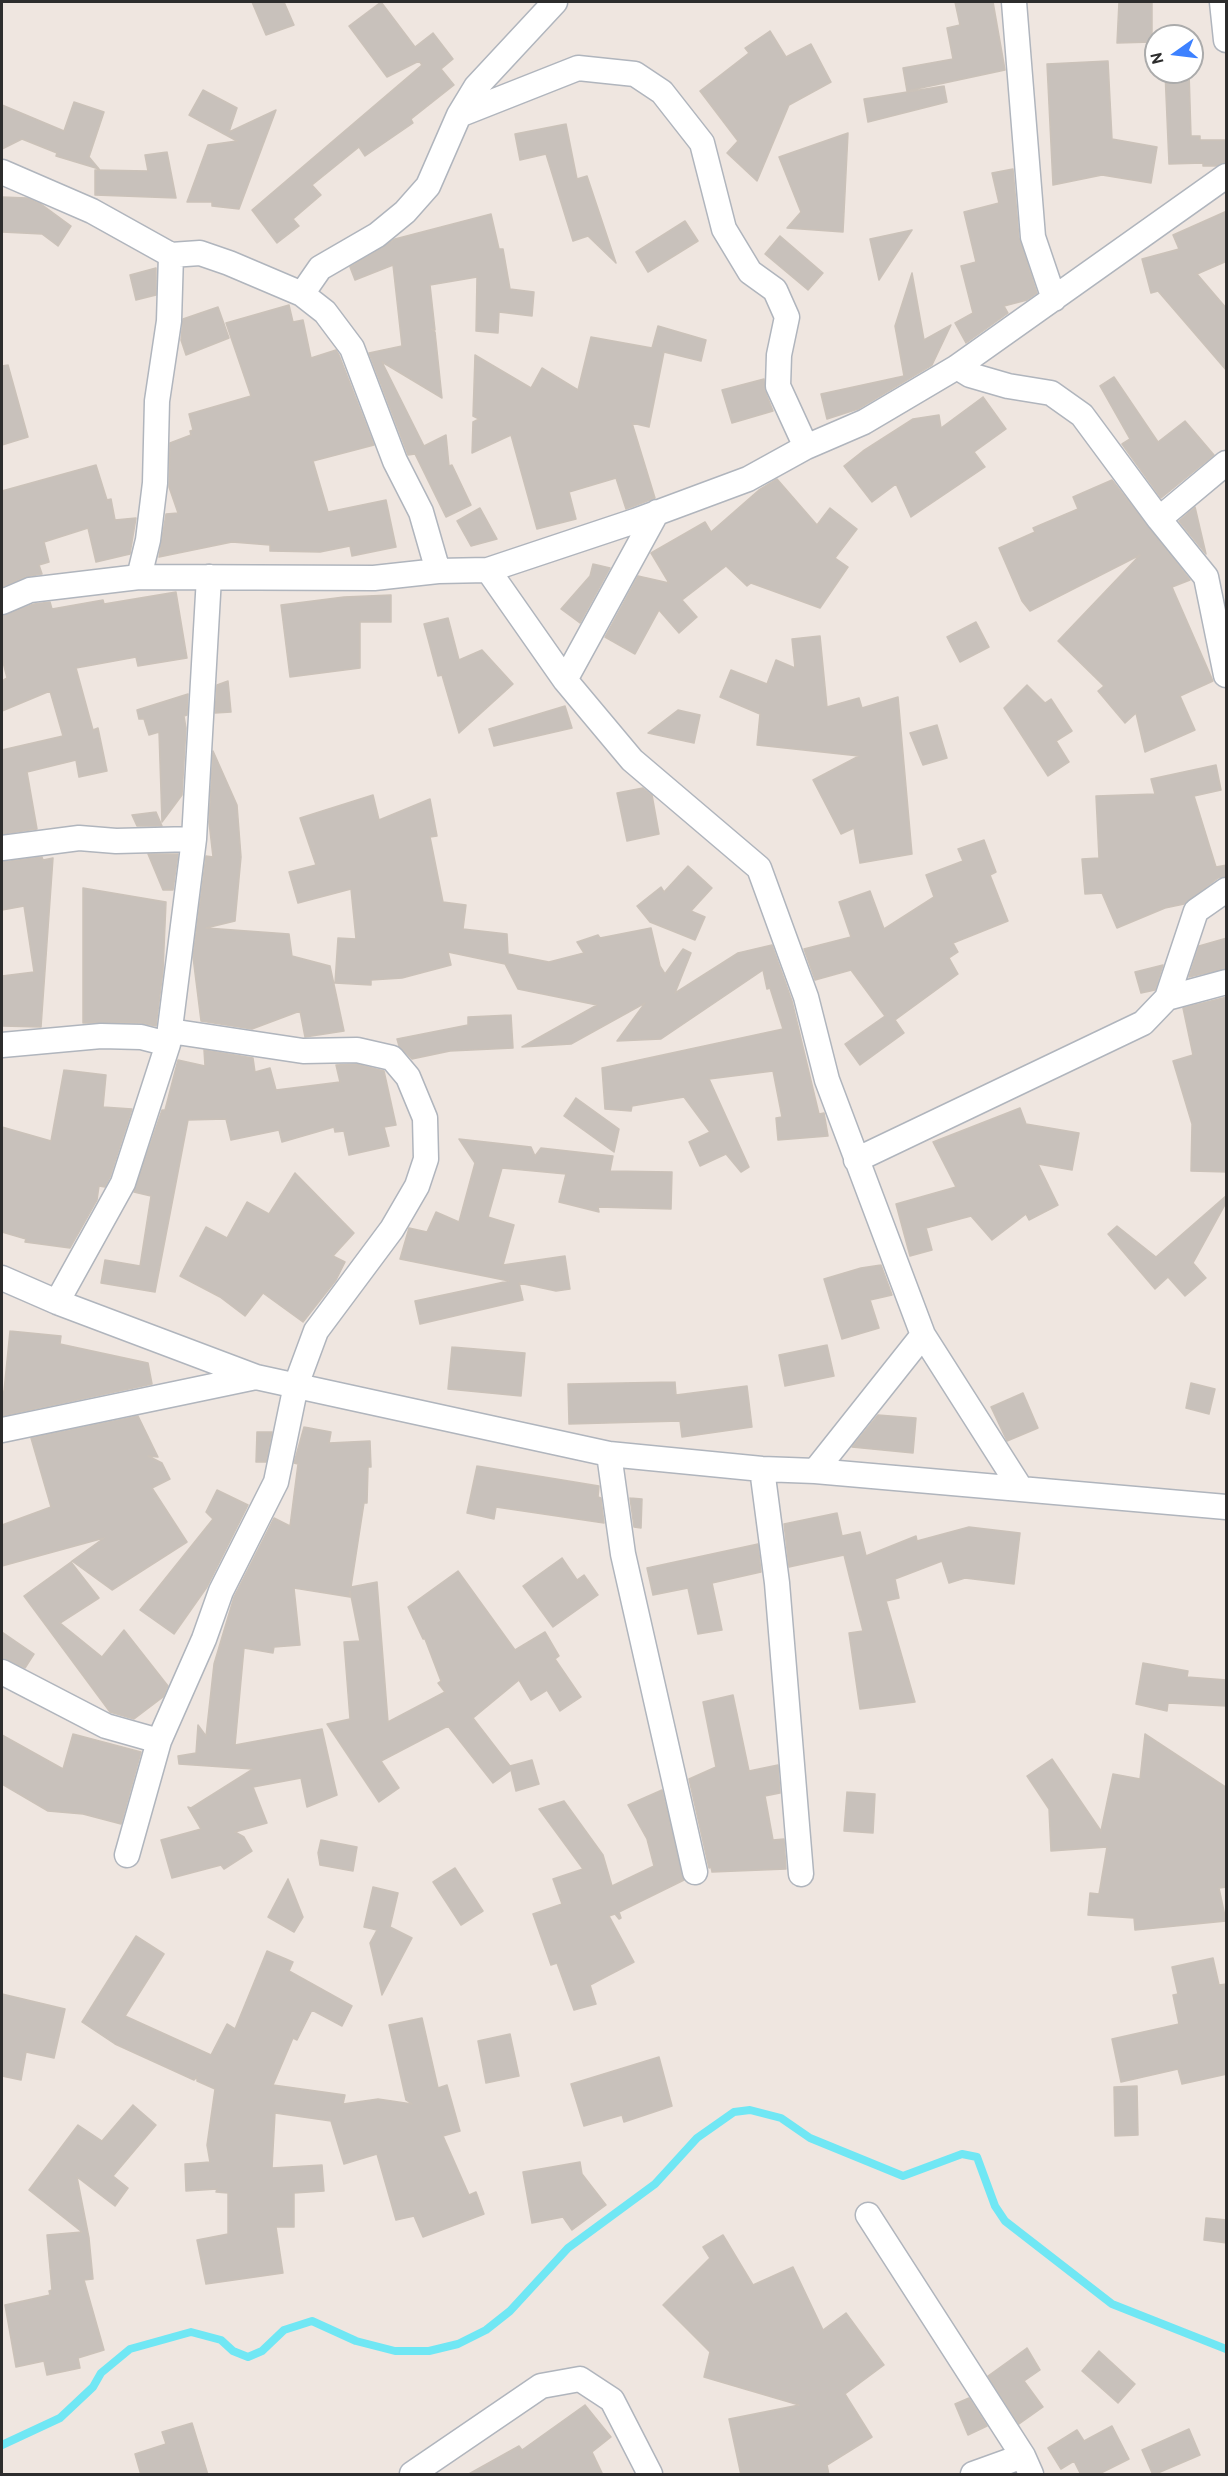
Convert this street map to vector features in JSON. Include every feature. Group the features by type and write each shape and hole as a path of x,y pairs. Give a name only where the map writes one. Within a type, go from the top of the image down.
{"street":[{"path":"302,294 320,268 377,235 405,212 428,186 459,115 476,87 555,2"},
{"path":"1014,2 1033,237 1054,300"},
{"path":"1222,2 1227,40"},
{"path":"459,115 578,68 635,74 662,93 702,143 724,229 750,272 775,290 787,317 779,355 778,386 806,447"},
{"path":"2,172 92,211 171,255 200,253 302,294 325,312 352,348 395,461 422,512 438,571"},
{"path":"2,602 30,590 139,577 374,578 438,571 488,570 657,512 748,479 806,447 864,422 957,367 1227,176"},
{"path":"139,577 148,540 155,483 157,401 169,321 171,255"},
{"path":"957,367 969,375 1008,386 1051,393 1082,415 1159,519 1206,577 1227,675"},
{"path":"1159,519 1227,463"},
{"path":"565,680 657,512"},
{"path":"488,570 565,680 632,760 759,868 806,997 827,1080 923,1335 1021,1489"},
{"path":"57,1302 123,1183 169,1037 194,839 209,576"},
{"path":"2,848 79,838 116,841 194,839"},
{"path":"856,1160 1143,1023 1167,998 1196,911 1227,890"},
{"path":"1167,998 1227,982"},
{"path":"2,1045 101,1036 169,1037 303,1051 357,1050 392,1058 408,1077 425,1118 426,1159 417,1186 392,1229 316,1330 296,1385 276,1482 221,1591 204,1639 159,1742 127,1855"},
{"path":"2,1278 57,1302 256,1377 609,1454 762,1469 815,1471 1227,1507"},
{"path":"815,1471 923,1335"},
{"path":"2,1430 256,1377"},
{"path":"609,1454 623,1554 695,1872"},
{"path":"762,1469 777,1583 801,1874"},
{"path":"2,1671 106,1726 159,1742"},
{"path":"868,2215 1027,2465 973,2475"},
{"path":"412,2475 541,2385 580,2379 612,2400 650,2475"}],"building":[{"path":"252,2 284,2 294,25 266,35"},
{"path":"381,2 415,47 433,33 453,59 441,69 454,85 411,119 413,123 365,156 359,147 312,185 321,195 293,219 299,226 277,243 252,210 422,65 419,61 387,77 349,26"},
{"path":"955,2 993,2 1005,70 907,91 903,68 953,59 947,28 960,25"},
{"path":"1119,2 1152,3 1152,24 1144,24 1144,42 1117,43"},
{"path":"770,31 786,57 811,44 831,82 789,105 757,181 727,153 738,141 700,91 749,53 745,48"},
{"path":"1108,61 1112,139 1157,147 1151,183 1102,175 1053,185 1047,64"},
{"path":"1166,84 1189,84 1191,136 1200,136 1200,140 1227,140 1227,162 1216,166 1203,166 1203,163 1169,164"},
{"path":"944,86 947,102 868,122 864,99"},
{"path":"203,90 237,108 229,132 276,110 239,209 212,206 212,202 187,202 208,145 237,141 189,115"},
{"path":"74,102 104,112 89,157 99,169 56,156 57,153 22,139 2,149 2,105 64,131"},
{"path":"566,124 577,179 587,176 616,263 588,236 573,241 546,154 520,160 515,134"},
{"path":"848,133 843,232 787,228 801,212 779,157"},
{"path":"167,152 176,198 95,195 95,170 148,171 145,155"},
{"path":"1013,169 1019,238 1037,293 1027,300 1004,306 1008,313 966,343 955,323 973,313 961,266 976,262 964,212 999,203 992,173"},
{"path":"2,197 27,198 41,204 71,226 58,246 42,234 2,232"},
{"path":"1227,211 1227,261 1197,274 1227,309 1227,371 1158,291 1151,293 1142,259 1179,249 1173,235"},
{"path":"491,214 499,249 503,249 510,289 534,292 532,316 499,312 498,333 476,331 477,277 430,285 435,330 431,329 435,332 442,398 382,362 424,446 446,435 449,466 452,465 471,505 446,517 415,454 408,455 369,353 402,346 393,265 355,280 350,267 395,239"},
{"path":"685,221 698,241 648,272 636,252"},
{"path":"912,230 879,280 870,239"},
{"path":"780,236 823,273 808,290 765,254"},
{"path":"156,268 156,295 136,300 130,275"},
{"path":"912,273 924,340 951,325 932,365 858,409 827,419 821,394 904,376 895,326"},
{"path":"289,305 293,322 303,320 311,358 336,350 374,445 313,461 328,512 386,500 396,547 352,556 350,546 320,552 270,551 270,545 232,542 159,557 166,514 178,513 169,487 170,443 191,435 190,431 193,430 189,414 251,396 226,323"},
{"path":"218,307 229,338 186,355 181,340 183,319"},
{"path":"658,326 706,340 701,361 664,352 649,427 632,423 655,498 626,509 616,478 569,492 576,519 537,529 511,435 472,453 473,422 479,419 473,416 475,355 531,388 542,368 578,390 591,337 652,348"},
{"path":"8,365 28,437 2,445 2,366"},
{"path":"1114,377 1158,442 1185,421 1214,455 1161,498 1122,444 1130,439 1100,386"},
{"path":"764,379 765,391 773,411 732,423 722,390"},
{"path":"983,397 1006,429 974,452 985,467 911,517 896,484 872,502 844,466 913,419 939,415 941,428"},
{"path":"96,465 107,500 111,499 115,520 136,518 130,554 96,562 88,528 44,542 49,562 39,565 42,574 25,577 2,587 2,491"},
{"path":"777,479 817,525 830,508 857,529 835,558 848,567 820,608 751,583 747,586 726,566 682,600 697,617 679,633 659,610 635,654 605,637 638,576 669,583 651,553 705,522 711,532 759,490"},
{"path":"1112,480 1190,580 1172,587 1213,681 1180,696 1195,730 1145,752 1136,713 1125,723 1098,691 1104,686 1058,641 1140,555 1030,611 1022,601 999,548 1035,532 1033,528 1078,509 1073,497"},
{"path":"1195,507 1206,554 1179,521"},
{"path":"480,508 497,539 471,546 457,521"},
{"path":"593,564 610,568 580,623 561,609 590,576"},
{"path":"176,592 187,658 138,666 136,657 76,668 93,730 98,728 107,771 79,777 76,760 27,772 37,829 2,834 2,750 63,736 50,691 2,711 2,681 7,678 2,658 2,616 34,604 50,602 52,609 103,600 104,604"},
{"path":"391,595 391,622 360,622 360,668 290,677 281,605 344,597"},
{"path":"448,618 459,660 482,650 513,684 459,733 442,675 438,676 424,624"},
{"path":"976,622 989,647 960,662 947,637"},
{"path":"820,636 827,707 859,698 862,708 898,697 912,854 860,863 854,828 841,834 813,780 859,756 757,745 760,714 720,697 731,670 767,684 776,660 795,668 792,639"},
{"path":"228,681 231,712 215,713 217,685"},
{"path":"1027,685 1045,703 1051,699 1072,731 1056,741 1069,762 1048,776 1004,708"},
{"path":"188,694 187,715 184,716 186,728 182,795 162,822 159,732 149,735 144,719 139,719 137,710"},
{"path":"565,706 572,728 494,746 489,729"},
{"path":"678,710 700,715 694,743 648,733"},
{"path":"937,725 947,758 923,765 910,733"},
{"path":"213,751 237,805 241,857 235,921 206,928 289,934 292,956 330,966 344,1031 305,1037 300,1011 252,1029 201,1021 193,957 206,856 213,857 209,822"},
{"path":"1216,765 1221,790 1194,796 1216,867 1227,865 1227,876 1218,878 1184,904 1165,908 1117,928 1102,893 1085,894 1082,859 1099,858 1096,796 1155,794 1151,779"},
{"path":"643,788 652,795 659,834 627,841 617,793"},
{"path":"373,795 379,820 430,799 437,836 430,837 443,902 466,905 463,929 507,934 508,954 549,962 584,953 577,942 598,935 600,938 651,928 660,966 665,974 683,949 691,953 675,993 738,953 772,945 792,1001 819,1114 824,1113 828,1136 778,1140 776,1118 782,1117 773,1071 709,1079 749,1167 741,1172 726,1154 700,1166 689,1142 710,1132 684,1097 632,1106 631,1111 605,1109 602,1068 783,1029 770,988 767,989 763,970 661,1039 617,1041 645,1003 571,1044 522,1047 597,1005 518,989 505,964 448,952 451,965 402,978 371,980 371,985 335,983 338,938 356,939 351,889 298,903 289,872 316,865 300,818"},
{"path":"156,812 162,826 137,826 132,815"},
{"path":"984,840 996,872 990,875 1008,921 953,943 958,952 949,958 958,974 895,1020 904,1033 860,1065 845,1044 885,1016 851,970 815,980 804,949 851,937 839,902 870,891 884,929 934,897 926,875 963,861 958,849"},
{"path":"148,854 178,854 173,890 163,890"},
{"path":"42,857 43,860 53,858 41,1027 2,1026 2,976 34,972 24,906 2,910 2,862"},
{"path":"688,866 712,888 691,911 705,917 695,940 650,922 637,906 661,887 664,892"},
{"path":"83,888 166,902 163,971 156,1026 141,1023 83,1023"},
{"path":"1227,938 1227,968 1189,977 1199,946"},
{"path":"1163,965 1155,990 1141,993 1135,972"},
{"path":"1227,997 1227,1172 1191,1171 1192,1124 1173,1061 1193,1055 1183,1008"},
{"path":"511,1015 513,1048 450,1051 412,1059 399,1046 397,1039 468,1025 468,1017"},
{"path":"204,1050 253,1058 255,1072 270,1068 276,1090 340,1082 336,1065 356,1064 384,1071 396,1125 384,1127 389,1146 349,1155 344,1131 335,1132 334,1127 282,1142 279,1130 231,1140 226,1119 188,1120 155,1292 101,1283 105,1260 140,1266 151,1196 134,1192 162,1110 165,1110 178,1060 205,1066"},
{"path":"64,1070 106,1075 103,1107 132,1109 110,1177 105,1187 99,1186 97,1200 70,1248 25,1242 26,1239 2,1232 2,1127 51,1141"},
{"path":"576,1098 619,1129 614,1152 564,1116"},
{"path":"1020,1108 1026,1124 1079,1133 1072,1170 1038,1164 1058,1205 1029,1220 1026,1214 992,1240 971,1216 926,1228 932,1250 910,1256 896,1204 956,1187 933,1142"},
{"path":"459,1139 531,1147 535,1156 541,1148 613,1156 610,1171 672,1172 671,1209 598,1207 599,1212 559,1202 566,1174 502,1168 488,1217 514,1225 503,1265 565,1256 570,1289 556,1291 519,1283 523,1300 420,1324 415,1301 509,1281 400,1259 409,1228 427,1232 436,1212 459,1222 475,1163"},
{"path":"295,1173 354,1233 333,1256 345,1262 336,1280 303,1322 263,1293 245,1316 220,1297 180,1276 206,1227 227,1238 247,1202 269,1214"},
{"path":"1227,1195 1227,1201 1193,1263 1206,1278 1185,1296 1168,1277 1155,1289 1108,1234 1117,1226 1156,1257"},
{"path":"881,1265 892,1295 870,1300 879,1328 842,1339 824,1279 861,1268"},
{"path":"10,1331 61,1336 60,1344 148,1363 152,1384 2,1416 2,1392 4,1391"},
{"path":"827,1345 834,1376 785,1386 779,1355"},
{"path":"452,1347 525,1353 521,1396 448,1389"},
{"path":"675,1382 676,1395 747,1386 752,1427 682,1437 680,1421 569,1424 568,1384"},
{"path":"1191,1383 1215,1389 1209,1414 1186,1408"},
{"path":"1023,1393 1038,1428 1007,1441 991,1407"},
{"path":"878,1415 916,1418 913,1453 852,1447"},
{"path":"138,1416 158,1457 148,1456 162,1463 170,1479 152,1488 187,1542 112,1590 72,1561 104,1538 2,1566 2,1525 51,1507 31,1438"},
{"path":"304,1427 331,1432 329,1443 370,1441 371,1467 368,1467 367,1503 364,1503 351,1587 377,1582 388,1722 445,1692 438,1683 441,1681 425,1639 408,1607 458,1571 515,1650 545,1632 559,1656 555,1659 581,1697 560,1711 547,1690 531,1700 519,1680 473,1718 510,1766 532,1760 539,1784 516,1791 511,1770 493,1783 448,1726 381,1761 399,1788 379,1802 327,1724 350,1719 344,1642 360,1641 350,1591 350,1597 294,1588 300,1645 274,1647 273,1653 244,1648 235,1745 322,1729 337,1795 307,1807 301,1778 253,1787 267,1823 235,1832 244,1837 252,1851 224,1869 221,1865 172,1878 161,1840 201,1829 188,1807 191,1808 253,1769 179,1764 178,1756 196,1753 198,1725 206,1736 214,1664 234,1597 274,1518 290,1526 298,1464 294,1463"},
{"path":"257,1432 272,1432 266,1462 256,1462"},
{"path":"477,1466 599,1486 598,1497 601,1498 604,1523 496,1507 494,1519 467,1513"},
{"path":"217,1490 248,1505 207,1587 174,1634 140,1610 213,1519 206,1512"},
{"path":"630,1498 642,1499 641,1528 634,1527"},
{"path":"837,1513 842,1536 860,1532 866,1556 916,1536 917,1541 969,1527 1020,1533 1014,1584 965,1578 949,1583 942,1561 895,1579 899,1598 886,1601 915,1702 860,1709 849,1633 863,1631 844,1555 789,1567 784,1524"},
{"path":"758,1544 761,1572 712,1583 722,1630 698,1634 688,1588 653,1595 647,1568"},
{"path":"562,1558 577,1580 584,1575 598,1595 553,1627 523,1586"},
{"path":"71,1562 99,1598 60,1623 102,1657 124,1630 168,1686 163,1697 134,1719 110,1712 24,1596"},
{"path":"2,1632 34,1654 25,1668 2,1658"},
{"path":"1143,1663 1188,1671 1187,1677 1227,1680 1227,1706 1168,1703 1167,1711 1136,1704"},
{"path":"733,1695 749,1771 778,1765 780,1793 765,1796 773,1840 784,1839 786,1869 712,1872 711,1867 709,1868 689,1779 716,1767 703,1702"},
{"path":"73,1734 141,1752 121,1824 83,1814 48,1811 2,1784 2,1735 63,1769"},
{"path":"1145,1734 1227,1788 1227,1887 1219,1888 1226,1921 1135,1930 1134,1918 1088,1915 1090,1893 1099,1894 1107,1847 1051,1851 1049,1809 1027,1776 1052,1759 1101,1831 1113,1774 1140,1779"},
{"path":"662,1790 684,1880 619,1912 621,1918 619,1919 615,1914 609,1916 634,1962 590,1985 596,2004 574,2010 557,1963 551,1965 533,1914 562,1904 553,1879 583,1869 539,1809 564,1801 603,1855 612,1886 654,1866 647,1839 628,1805"},
{"path":"847,1792 875,1794 873,1833 844,1831"},
{"path":"321,1840 357,1847 353,1871 320,1865 318,1853"},
{"path":"455,1868 483,1911 461,1925 433,1882"},
{"path":"288,1879 303,1917 294,1932 268,1917"},
{"path":"373,1887 398,1893 390,1927 412,1938 382,1995 370,1943 377,1930 364,1927"},
{"path":"136,1936 164,1954 125,2016 211,2055 227,2024 235,2029 267,1951 293,1962 289,1971 352,2006 342,2026 312,2010 297,2040 293,2038 273,2085 345,2095 343,2104 378,2099 412,2104 406,2100 389,2025 422,2018 438,2088 447,2085 460,2131 443,2136 469,2195 476,2192 484,2214 423,2237 414,2216 396,2220 377,2154 344,2164 331,2121 275,2113 272,2168 322,2165 324,2191 294,2193 294,2227 276,2227 283,2273 206,2284 197,2240 228,2234 228,2193 216,2192 217,2189 186,2191 185,2164 210,2162 207,2145 215,2089 197,2081 197,2077 194,2080 115,2044 82,2022"},
{"path":"1213,1958 1219,1985 1227,1984 1227,2074 1182,2084 1178,2069 1121,2082 1112,2039 1179,2024 1173,1995 1178,1994 1172,1967"},
{"path":"2,1994 65,2009 54,2058 26,2052 21,2080 2,2076"},
{"path":"510,2034 519,2076 486,2083 478,2041"},
{"path":"659,2057 672,2106 624,2122 622,2115 584,2126 571,2084"},
{"path":"1137,2086 1138,2135 1115,2136 1114,2087"},
{"path":"133,2105 156,2125 113,2176 128,2188 115,2206 77,2177 89,2238 93,2279 84,2280 104,2350 78,2358 80,2368 47,2375 44,2361 16,2367 5,2305 50,2295 49,2291 52,2290 47,2235 82,2232 29,2190 78,2125 102,2141"},
{"path":"580,2162 582,2174 606,2205 572,2230 563,2217 532,2223 523,2172"},
{"path":"1206,2218 1227,2220 1227,2243 1204,2240"},
{"path":"723,2235 753,2285 793,2267 823,2330 846,2313 884,2365 845,2394 872,2437 827,2465 829,2475 741,2475 729,2419 799,2405 704,2377 710,2352 663,2305 710,2258 703,2247"},
{"path":"1027,2348 1040,2370 1024,2381 1043,2407 1019,2424 988,2376"},
{"path":"1099,2351 1135,2384 1118,2403 1082,2371"},
{"path":"969,2398 987,2426 968,2435 955,2404"},
{"path":"585,2405 611,2437 592,2452 603,2475 467,2475 519,2446 522,2450"},
{"path":"192,2423 208,2475 141,2475 135,2454 166,2444 162,2432"},
{"path":"1112,2426 1129,2459 1097,2475 1081,2475 1074,2461 1061,2469 1048,2448 1077,2430 1084,2441"},
{"path":"1189,2429 1200,2455 1153,2475 1142,2450"}],"waterway":[{"path":"2,2445 60,2418 93,2387 101,2373 130,2349 191,2332 221,2340 233,2351 248,2357 262,2351 284,2330 312,2321 356,2341 395,2351 429,2351 458,2344 486,2330 510,2311 568,2248 655,2184 697,2138 734,2112 750,2110 781,2118 810,2138 903,2176 962,2154 977,2157 995,2206 1005,2221 1112,2304 1226,2349"}]}
